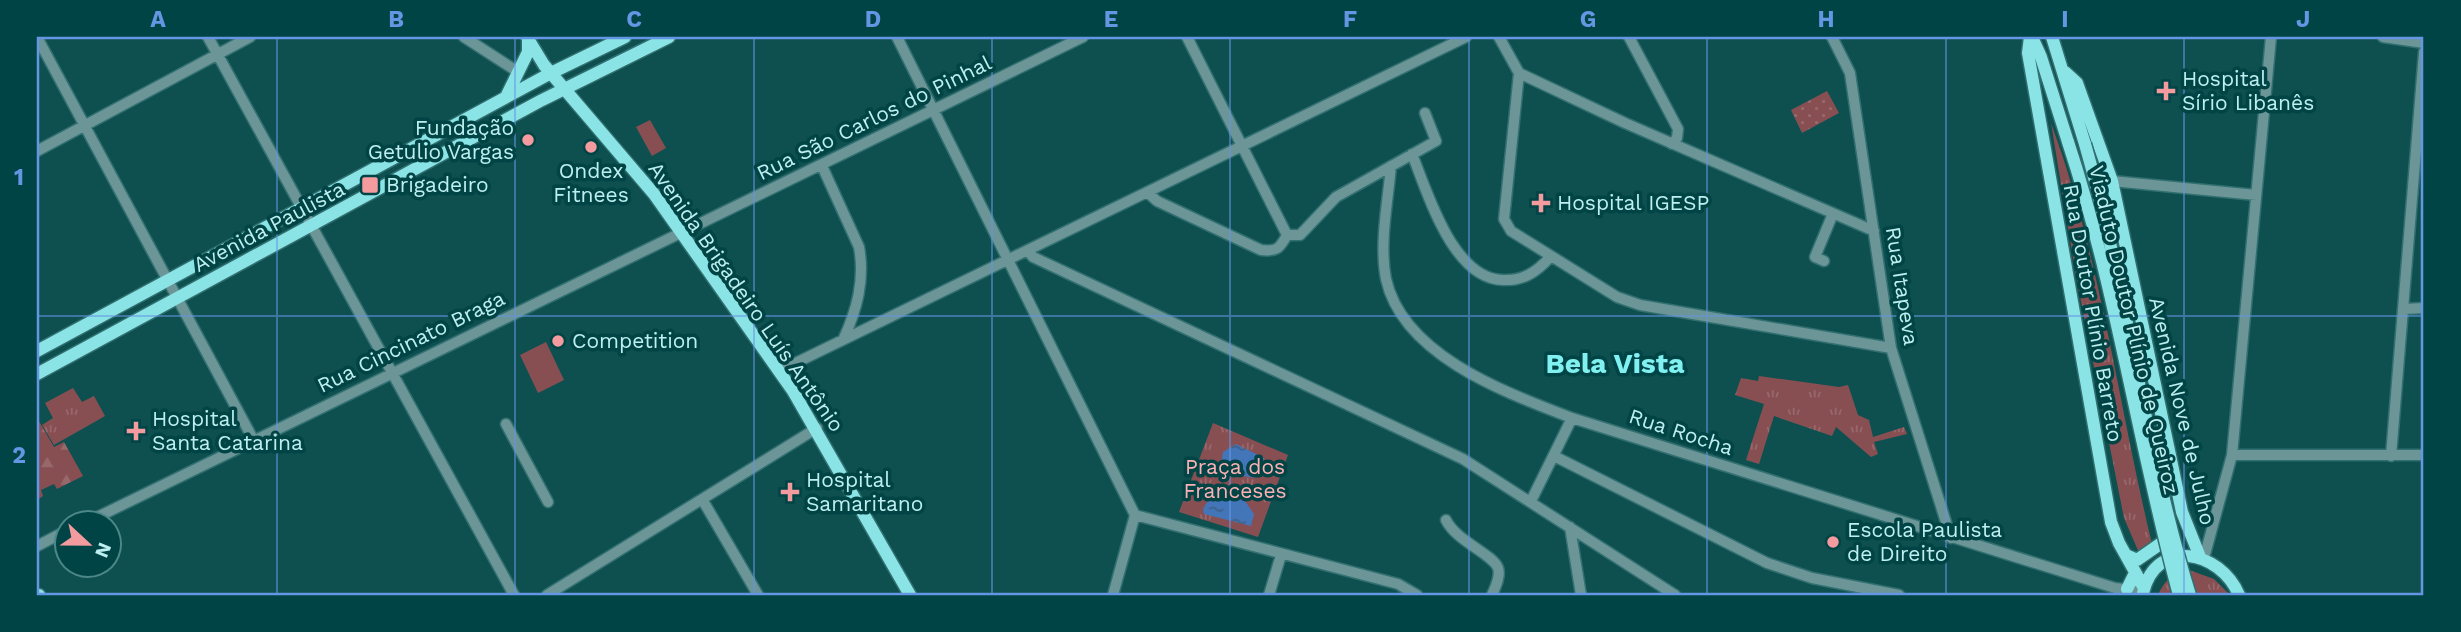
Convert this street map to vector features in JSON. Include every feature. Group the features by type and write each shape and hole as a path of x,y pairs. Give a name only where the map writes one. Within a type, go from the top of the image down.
{"main road":[{"path":"505,99 529,46 527,37"},
{"name":"Avenida Brigadeiro Luís Antônio","path":"527,37 551,73 654,194 779,371 817,428 910,595"},
{"name":"Avenida Paulista","path":"37,351 551,73 625,37"},
{"name":"Avenida Paulista","path":"37,374 564,89 670,37"},
{"name":"Viaduto Doutor Plínio de Queiroz","path":"2031,37 2041,57 2099,246 2149,478 2179,595"},
{"name":"Rua Doutor Plínio Barreto","path":"2031,37 2028,53 2086,393 2111,522 2143,592"},
{"name":"Avenida Nove de Julho","path":"2052,37 2064,72 2077,83 2112,181 2182,512 2202,558"},
{"name":"Viaduto Doutor Plínio de Queiroz","path":"2064,72 2116,267 2159,476 2190,595"},
{"path":"2126,555 2137,560 2158,548 2176,532 2182,512"},
{"path":"2143,592 2153,571 2167,561 2185,556 2202,558 2226,574 2239,595"},
{"path":"2122,591 2135,573"}],"street":[{"path":"37,37 253,439"},
{"path":"208,37 514,595"},
{"path":"37,151 250,37"},
{"path":"464,37 518,72"},
{"path":"897,37 1135,515 1114,595"},
{"name":"Rua São Carlos do Pinhal","path":"682,233 1083,37"},
{"path":"1187,37 1244,145 1287,235"},
{"path":"779,371 1466,37"},
{"path":"1499,37 1519,73 1504,219 1511,231 1617,297 1640,305 1891,348"},
{"path":"1629,37 1678,129 1677,138 1672,144"},
{"name":"Rua Itapeva","path":"1832,37 1850,74 1891,348 1951,538"},
{"path":"2202,558 2232,455 2271,37"},
{"path":"2383,37 2424,43"},
{"path":"2391,456 2424,52"},
{"path":"1519,73 1832,216 1874,231"},
{"path":"1287,235 1300,235 1336,197 1437,139 1425,113"},
{"path":"1412,154 1457,253 1471,270 1486,278 1520,279 1539,268 1550,257"},
{"path":"822,166 859,247 862,261 857,311 843,340"},
{"name":"Rua Rocha","path":"1391,166 1386,219 1386,278 1402,315 1420,336 1465,370 1511,394 1572,418 2122,591 2143,592"},
{"path":"2112,181 2256,195"},
{"path":"1147,192 1157,201 1261,250 1280,248 1287,235"},
{"path":"1815,257 1832,216"},
{"name":"Rua Cincinato Braga","path":"109,510 682,233"},
{"path":"1028,251 1033,257 1446,450 1531,501 1675,595"},
{"path":"2404,309 2424,308"},
{"path":"1531,501 1572,418"},
{"path":"506,424 548,502"},
{"path":"547,595 817,428"},
{"path":"2232,455 2424,455"},
{"path":"1554,456 1767,563 1812,578 1899,595"},
{"path":"702,499 758,595"},
{"path":"1135,515 1417,595"},
{"path":"1446,520 1451,531 1497,565 1499,575 1492,595"},
{"path":"1570,527 1581,595"},
{"path":"1269,595 1281,555"}],"green space":[{"path":"1827,91 1839,113 1802,133 1791,110"},
{"path":"650,120 666,148 652,156 636,127"},
{"path":"2051,123 2083,226 2096,279 2152,544 2140,555 2124,518 2076,276"},
{"path":"546,342 564,380 538,393 520,355"},
{"path":"1759,376 1839,387 1848,385 1858,415 1869,420 1873,437 1904,427 1907,434 1874,442 1878,454 1871,457 1836,427 1832,436 1774,416 1759,464 1746,460 1764,404 1735,395 1741,378 1758,381"},
{"path":"73,388 82,402 94,396 105,416 54,445 42,425 53,418 45,403"},
{"path":"37,418 54,447 64,442 83,476 57,489 54,484 41,490 43,496 37,500"},
{"name":"Praça dos Franceses","path":"1213,423 1288,455 1258,537 1179,512"},
{"path":"2189,570 2214,579 2230,595 2158,595 2170,578"}],"water":[{"path":"1236,444 1264,458 1263,469 1255,478 1232,474 1221,464 1223,452"},
{"path":"1226,494 1245,501 1254,514 1251,526 1204,514 1203,509 1211,496"}],"place":[{"name":"Hospital Sírio Libanês","path":"2166,91"},
{"name":"Fundação Getulio Vargas","path":"528,140"},
{"name":"Ondex Fitnees","path":"591,147"},
{"name":"Brigadeiro","path":"370,185"},
{"name":"Hospital IGESP","path":"1541,203"},
{"name":"Competition","path":"558,341"},
{"name":"Hospital Santa Catarina","path":"136,431"},
{"name":"Hospital Samaritano","path":"790,492"},
{"name":"Escola Paulista de Direito","path":"1833,542"}],"district":[{"name":"Bela Vista","path":"1615,363"}]}
